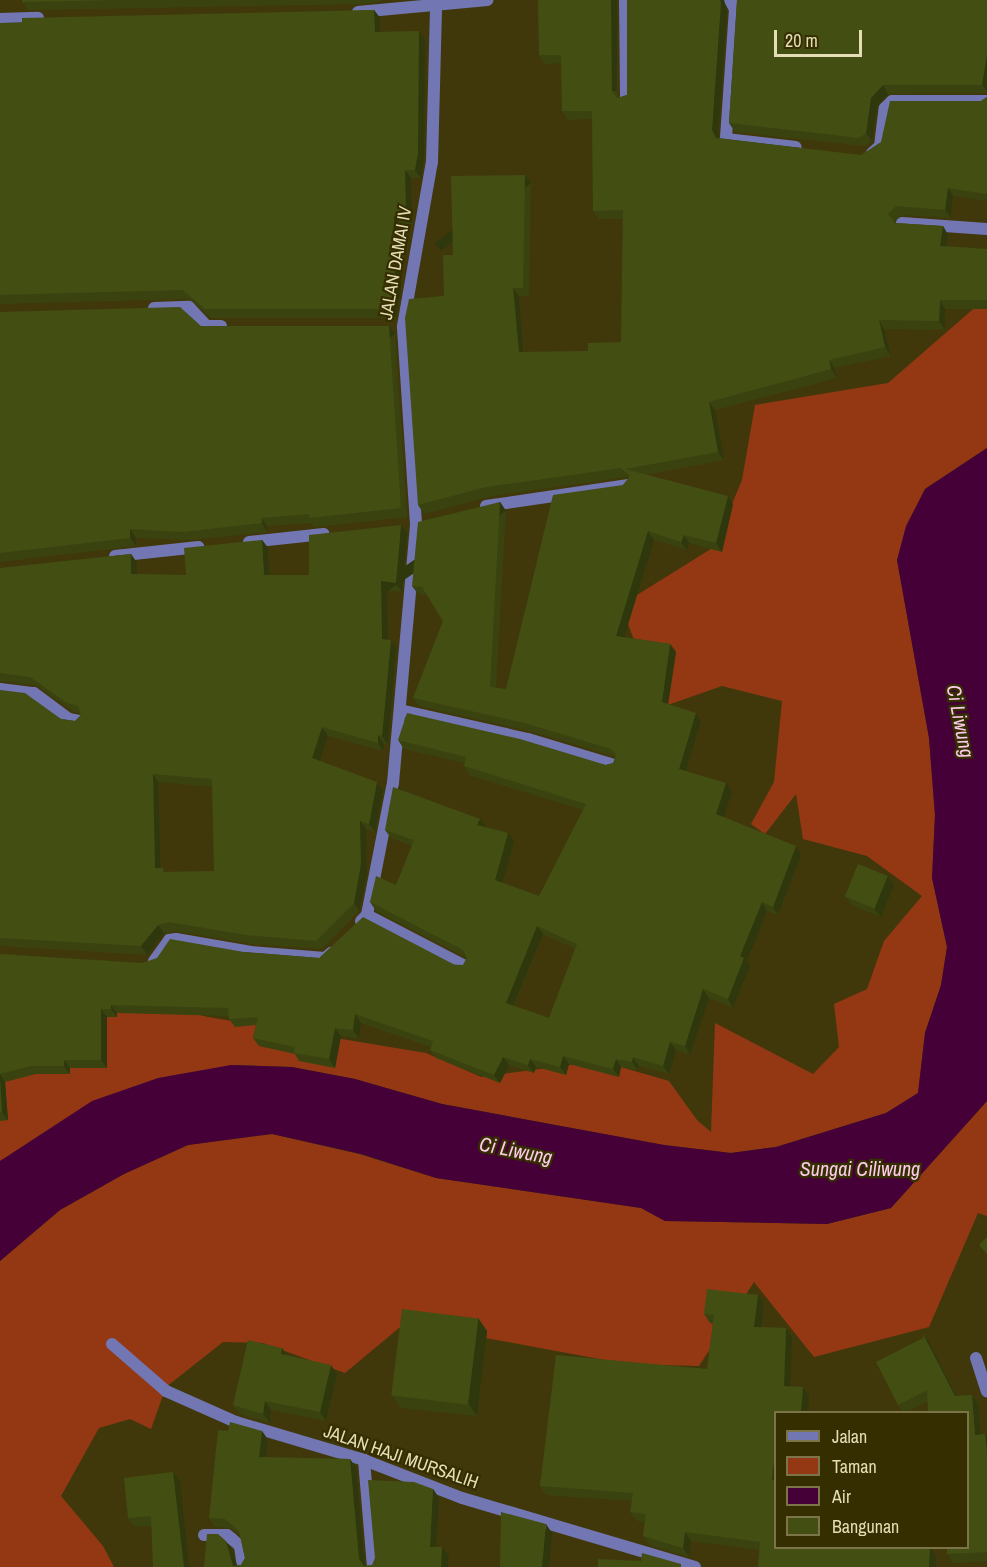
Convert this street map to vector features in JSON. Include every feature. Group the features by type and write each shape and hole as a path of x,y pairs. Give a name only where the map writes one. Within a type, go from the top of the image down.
{"street":[{"path":"349,12 436,7 487,0"},
{"path":"625,0 626,99"},
{"path":"730,0 735,9 726,139 812,150"},
{"name":"JALAN DAMAI IV","path":"367,915 393,783 416,524 397,326 432,162 436,7"},
{"path":"0,19 48,18"},
{"path":"859,156 874,153 880,146 885,108 891,101 987,101"},
{"path":"902,223 987,229"},
{"path":"136,309 189,307 207,326 230,326"},
{"path":"471,510 628,484"},
{"path":"238,543 333,533"},
{"path":"95,558 214,546"},
{"path":"0,689 34,693 69,719 79,721"},
{"path":"400,711 528,739 614,765"},
{"path":"137,963 156,961 166,943 177,939 251,952 325,958 367,915 465,966"},
{"name":"JALAN HAJI MURSALIH","path":"112,1344 166,1391 190,1405 364,1460 462,1498 695,1567"},
{"path":"976,1358 987,1391"},
{"path":"364,1460 373,1567"},
{"path":"204,1535 232,1539 240,1546 243,1567"}],"green space":[{"path":"987,297 987,448 925,489 897,560 929,738 935,815 932,878 947,947 941,985 925,1033 918,1093 886,1113 776,1147 731,1153 664,1145 442,1104 355,1079 292,1067 231,1065 34,1143 0,1161 0,1058 125,995 208,1017 426,1053 481,1077 600,1061 669,1081 697,1120 711,1132 715,1023 813,1074 839,1047 834,1004 867,989 884,941 922,896 867,856 803,839 796,794 765,834 751,824 774,782 782,701 722,686 659,708 621,605 714,547 742,480 755,405 888,383"},
{"path":"987,1101 987,1216 978,1213 929,1327 814,1357 754,1282 699,1366 626,1364 405,1323 345,1373 263,1343 223,1342 166,1387 151,1429 130,1419 99,1428 61,1496 103,1546 114,1567 0,1567 0,1261 60,1210 124,1174 188,1145 272,1134 359,1154 436,1178 641,1208 665,1221 827,1224 891,1208"}],"water":[{"path":"987,448 987,1101 891,1208 827,1224 665,1221 641,1208 436,1178 361,1154 272,1134 188,1145 124,1174 60,1210 0,1261 0,1161 92,1101 158,1078 231,1065 292,1067 355,1079 442,1104 664,1145 731,1153 776,1147 886,1113 918,1093 925,1033 941,985 947,947 932,878 935,815 929,738 897,560 906,526 925,489"}],"building":[{"path":"22,0 118,0 22,2"},
{"path":"538,0 611,0 612,91 617,98 627,95 627,0 720,0 712,130 716,138 861,155 881,142 890,101 981,101 987,97 987,194 948,188 945,210 896,206 888,214 895,223 943,226 940,246 987,249 987,300 940,300 939,321 879,320 885,347 829,360 831,369 709,402 718,452 625,469 728,496 716,543 684,535 681,542 648,531 616,636 670,644 662,702 696,713 679,769 726,783 716,814 796,846 773,907 762,902 740,956 744,958 728,999 703,989 685,1046 670,1042 663,1066 633,1057 632,1062 616,1059 613,1069 563,1056 560,1067 530,1059 528,1065 503,1057 494,1075 430,1050 433,1041 355,1014 353,1030 335,1028 329,1059 294,1053 295,1047 253,1038 258,1017 229,1019 228,1008 111,1005 111,1009 101,1009 101,1060 64,1060 64,1066 30,1066 0,1074 0,954 142,963 157,958 170,939 244,952 319,958 363,917 455,965 463,965 467,958 463,950 370,902 376,876 396,885 414,840 385,830 393,787 480,819 477,825 508,833 495,880 539,896 586,804 464,766 466,757 398,740 407,713 520,739 606,765 613,763 616,755 611,749 525,723 413,698 443,621 422,587 412,586 418,522 500,502 490,687 506,689 553,495 623,485 630,476 621,468 486,487 418,505 405,318 409,299 444,296 443,255 453,255 451,176 525,175 523,288 513,288 519,352 588,351 588,343 621,342 623,210 593,211 592,111 562,111 561,55 539,55","holes":["537,926 577,944 549,1018 506,1003"]},
{"path":"737,0 987,0 987,54 982,85 883,85 871,98 866,133 859,138 729,123"},
{"path":"374,10 375,32 419,31 418,153 415,170 405,170 406,215 394,216 395,282 390,309 205,309 183,290 0,295 0,23 22,23 22,18"},
{"path":"180,307 201,326 389,326 401,508 309,518 309,514 261,518 262,523 183,532 130,529 130,538 0,553 0,312"},
{"path":"401,525 396,583 381,581 382,639 391,640 382,736 378,735 378,743 322,727 312,758 377,782 369,824 360,821 361,864 354,903 316,941 246,935 169,922 158,925 141,946 0,938 0,690 25,693 61,719 75,721 81,715 78,706 67,703 30,677 0,673 0,568 131,554 131,574 186,575 184,548 262,540 264,575 309,575 309,535","holes":["153,774 212,779 214,871 163,872 163,868 155,868"]},
{"path":"858,864 888,876 875,908 845,896"},
{"path":"0,1081 2,1112 0,1112"},
{"path":"987,1237 987,1254 979,1245"},
{"path":"707,1289 758,1295 754,1327 786,1328 784,1386 803,1387 801,1411 774,1411 772,1480 774,1480 774,1549 930,1549 929,1567 758,1567 760,1542 685,1532 683,1548 643,1536 646,1514 630,1512 633,1493 540,1486 556,1355 707,1369 714,1315 704,1314"},
{"path":"402,1309 478,1318 468,1405 391,1395"},
{"path":"923,1334 955,1396 972,1395 975,1435 985,1434 987,1552 947,1554 947,1549 969,1549 969,1411 928,1411 927,1390 898,1405 876,1362 923,1338"},
{"path":"248,1340 282,1348 281,1354 331,1365 320,1412 265,1401 263,1414 233,1405"},
{"path":"230,1422 262,1431 259,1457 350,1459 359,1559 364,1566 372,1565 375,1558 368,1480 414,1482 433,1489 430,1547 442,1547 441,1567 204,1567 207,1534 218,1534 226,1541 233,1566 241,1565 245,1558 239,1531 225,1519 209,1518 218,1430 228,1431"},
{"path":"173,1472 184,1567 153,1567 151,1516 128,1518 124,1478"},
{"path":"501,1512 546,1524 542,1567 500,1567"},
{"path":"642,1553 681,1564 681,1567 598,1567 598,1559 641,1561"}],"water label":[{"name":"Ci Liwung","path":"961,721"},
{"name":"Ci Liwung","path":"516,1150"},
{"name":"Sungai Ciliwung","path":"860,1168"}]}
